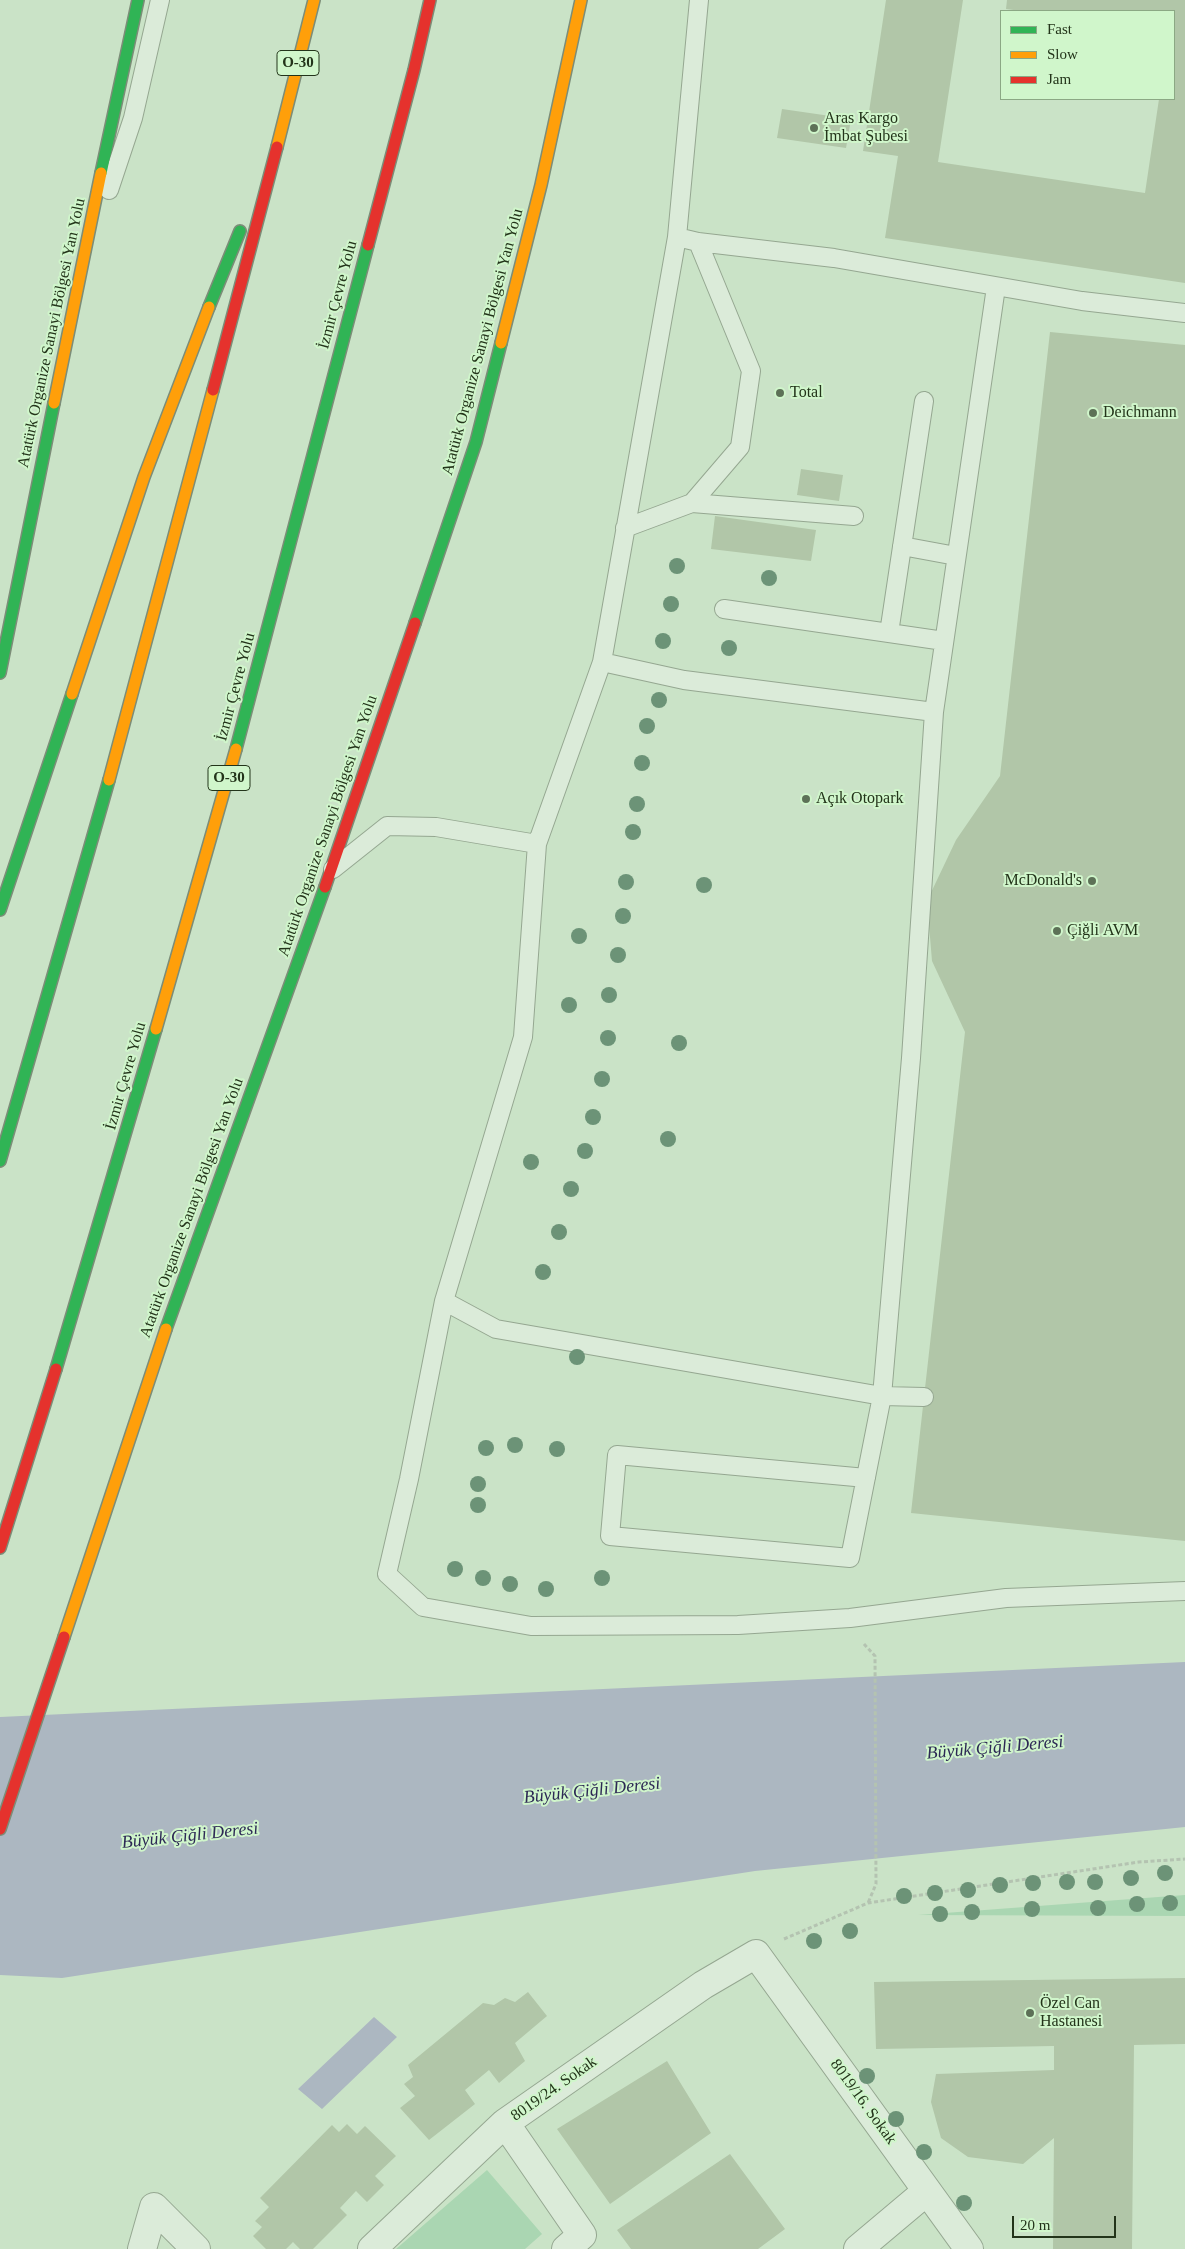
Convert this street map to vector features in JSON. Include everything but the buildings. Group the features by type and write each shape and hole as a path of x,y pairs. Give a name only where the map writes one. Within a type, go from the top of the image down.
{"main road":[{"name":"Atatürk Organize Sanayi Bölgesi Yan Yolu","path":"0,673 79,279 138,0"},
{"name":"O-30","path":"0,1161 127,717 283,125 314,0"},
{"name":"İzmir Çevre Yolu","path":"0,1548 78,1294 226,788 430,0"},
{"name":"Atatürk Organize Sanayi Bölgesi Yan Yolu","path":"0,1829 61,1651 184,1276 331,871 476,442 542,185 581,0"},
{"path":"0,910 144,477 187,360 283,125"}],"street":[{"name":"8019/24. Sokak","path":"372,2249 505,2123 703,1985 756,1954"},
{"name":"8019/16. Sokak","path":"756,1954 969,2249"},
{"path":"505,2123 582,2234 566,2249"},
{"path":"858,2249 927,2191"},
{"path":"142,2249 154,2207 196,2249"}],"lane":[{"path":"79,279 133,118 160,0"},
{"path":"700,0 677,237 602,662 537,844 522,1037 444,1301 405,1498 387,1574 423,1607 531,1626 738,1626 850,1618 1006,1598 1185,1591"},
{"path":"677,237 698,242 834,258 1082,301 1185,313"},
{"path":"692,503 740,447 751,371 698,242"},
{"path":"866,1478 617,1455 610,1536 850,1558 866,1478 882,1396 911,1058 934,712 996,287"},
{"path":"889,633 924,401"},
{"path":"626,528 692,503 854,516"},
{"path":"902,546 956,556"},
{"path":"724,609 944,641"},
{"path":"602,662 684,680 934,712"},
{"path":"331,871 387,826 436,826 537,844"},
{"path":"444,1301 496,1329 882,1396 924,1397"}],"path":[{"path":"868,1903 876,1884 875,1656"},
{"path":"756,1954 774,1943 868,1903 1139,1862 1185,1859"}],"green space":[{"path":"1185,1895 1185,1916 918,1915"},
{"path":"487,2170 542,2234 525,2249 396,2249"}],"water":[{"name":"Büyük Çiğli Deresi","path":"1185,1662 1185,1827 755,1871 62,1978 0,1975 0,1717"},
{"path":"374,2017 397,2037 322,2109 298,2089"}],"traffic: fast":[{"path":"101,173 138,0"},
{"path":"209,307 240,231"},
{"path":"236,749 368,245"},
{"path":"415,623 476,442 501,343"},
{"path":"0,673 54,403"},
{"path":"0,910 72,694"},
{"path":"0,1161 109,780"},
{"path":"166,1329 325,887"},
{"path":"56,1369 156,1029"}],"traffic: slow":[{"path":"277,147 314,0"},
{"path":"501,343 541,185 581,0"},
{"path":"54,403 101,173"},
{"path":"72,694 144,477 209,307"},
{"path":"109,780 213,390"},
{"path":"156,1029 236,749"},
{"path":"64,1637 166,1329"}],"traffic: jam":[{"path":"368,245 414,70 430,0"},
{"path":"213,390 277,147"},
{"path":"325,887 415,623"},
{"path":"0,1548 56,1369"},
{"path":"0,1829 64,1637"}],"place":[{"name":"Aras Kargo İmbat Şubesi","path":"814,128"},
{"name":"Total","path":"780,393"},
{"name":"Deichmann","path":"1093,413"},
{"name":"Açık Otopark","path":"806,799"},
{"name":"McDonald's","path":"1092,881"},
{"name":"Çiğli AVM","path":"1057,931"},
{"name":"Özel Can Hastanesi","path":"1030,2013"}]}
